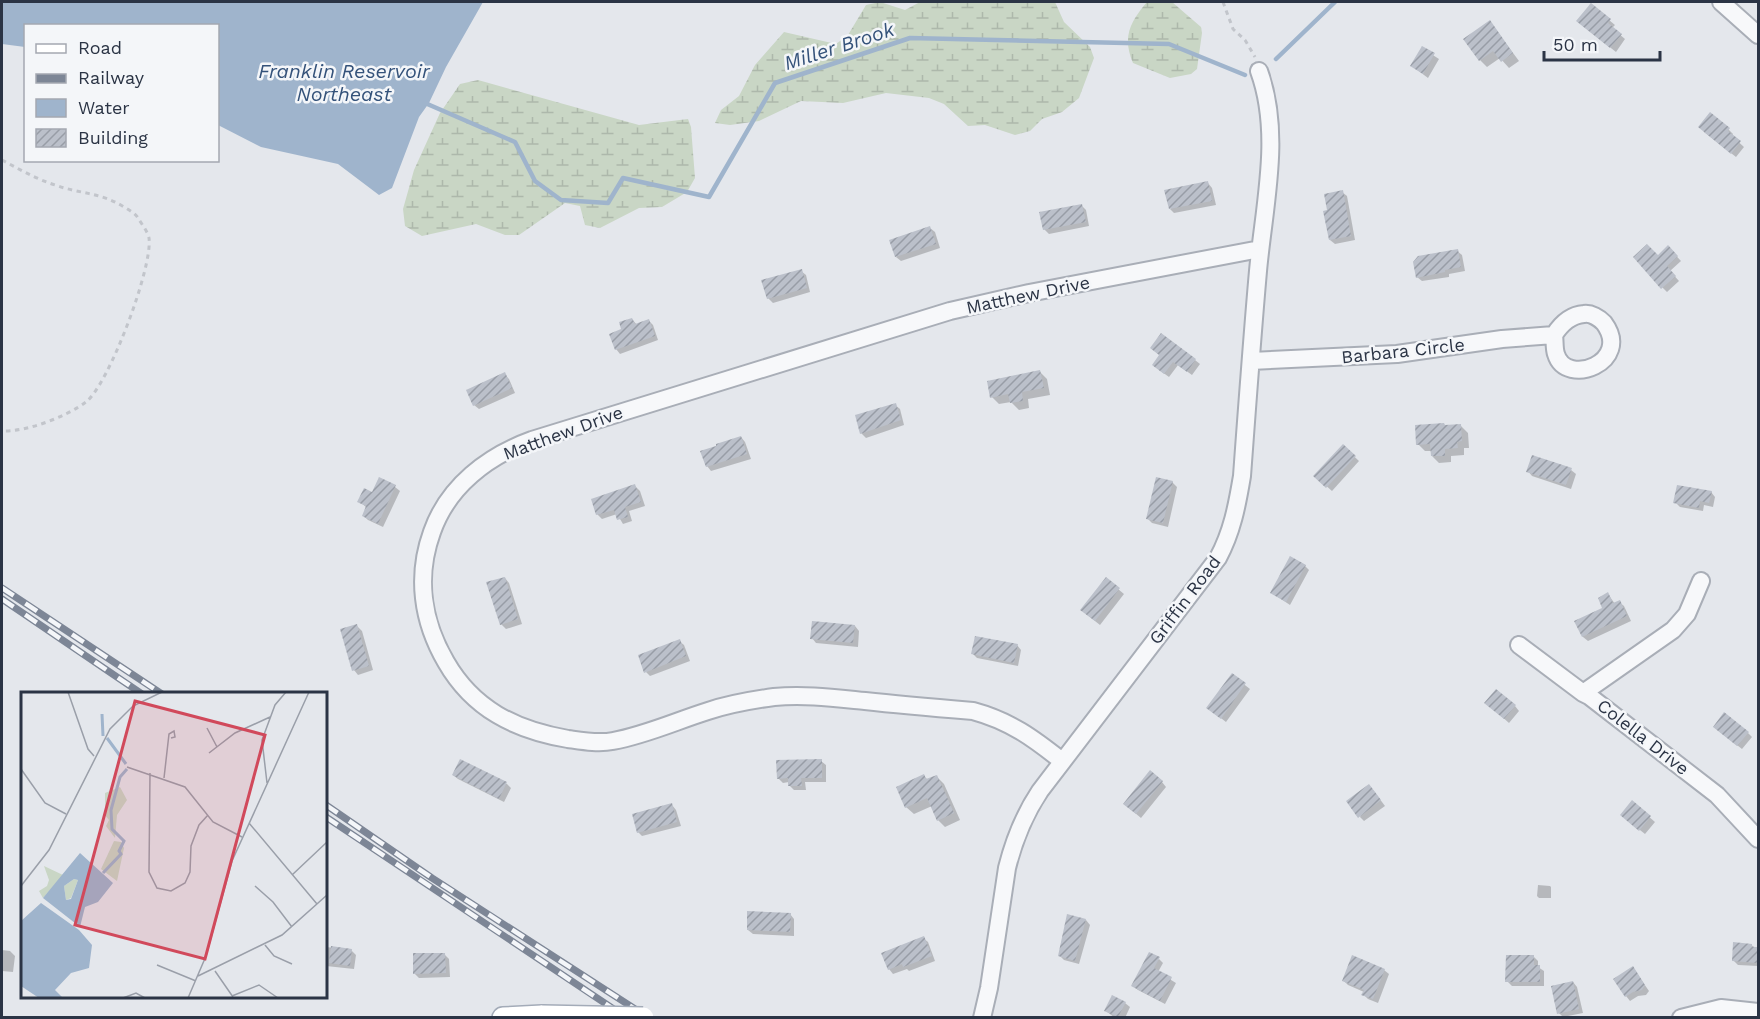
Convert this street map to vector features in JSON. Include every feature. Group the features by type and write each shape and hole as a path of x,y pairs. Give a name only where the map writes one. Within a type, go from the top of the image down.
{"main road":[{"path":"503,1017 643,1017"}],"street":[{"path":"1722,2 1758,35"},
{"name":"Griffin Road","path":"982,1017 1011,849 1027,811 1062,761 1218,558 1229,538 1242,476 1268,174 1270,129 1267,96 1259,71"},
{"name":"Matthew Drive","path":"1062,761 1012,725 974,711 806,696 741,702 708,710 638,736 610,742 568,739 521,727 500,717 471,697 453,676 432,636 424,606 422,573 424,557 433,530 447,502 468,477 487,462 532,440 950,311 1029,293 1260,249"},
{"name":"Barbara Circle","path":"1251,362 1397,354 1502,339 1554,335"},
{"path":"1583,693 1673,630 1687,614 1701,581"},
{"name":"Colella Drive","path":"1519,645 1717,795 1758,838"},
{"path":"1681,1017 1721,1008 1758,1012"}],"path":[{"path":"1223,2 1233,29 1250,48 1259,71"},
{"path":"2,160 33,177 56,186 109,198 136,215 149,237 145,273 123,336 98,386 88,400 65,413 17,432 2,431"}],"green space":[{"path":"880,2 905,10 920,2 1055,2 1064,22 1090,47 1094,58 1079,98 1062,112 1042,119 1030,131 1015,135 985,125 968,126 944,104 929,98 886,93 843,103 801,101 759,121 730,125 715,123 721,110 739,96 755,65 784,32 836,44 848,35 866,5"},
{"path":"1147,2 1172,2 1201,27 1197,69 1191,74 1170,78 1133,63 1128,38 1132,23"},
{"path":"478,80 639,125 688,119 691,127 695,178 687,192 662,207 639,208 600,228 585,225 580,206 565,203 519,235 505,235 476,224 422,236 405,226 403,209 414,170 440,113 460,84"}],"water":[{"name":"Franklin Reservoir Northeast","path":"3,2 483,2 446,67 429,103 419,117 392,188 379,195 338,164 261,147 219,126 219,24 24,24 24,47 2,44"}],"building":[{"path":"1591,3 1611,19 1608,23 1622,34 1610,48 1576,21"},
{"path":"1490,20 1513,53 1501,62 1493,51 1479,61 1463,39"},
{"path":"1422,46 1435,53 1423,74 1410,66"},
{"path":"1710,112 1730,128 1728,131 1741,141 1731,154 1698,127"},
{"path":"1208,181 1212,201 1169,209 1164,190"},
{"path":"1343,190 1351,236 1329,240 1323,211 1327,210 1324,194"},
{"path":"1082,204 1086,222 1043,230 1039,212"},
{"path":"930,226 936,244 895,257 889,240"},
{"path":"1647,244 1658,255 1668,245 1678,256 1667,266 1676,276 1661,289 1633,257"},
{"path":"1458,249 1461,267 1416,278 1413,262 1418,256"},
{"path":"802,269 807,288 767,299 761,280"},
{"path":"632,318 635,324 649,319 655,336 615,350 609,334 621,329 619,322"},
{"path":"1161,333 1196,359 1187,372 1173,362 1164,374 1152,365 1159,355 1150,348"},
{"path":"1040,370 1044,388 1022,392 1023,401 1010,403 1008,394 990,398 987,381"},
{"path":"505,372 512,388 473,406 466,390"},
{"path":"896,403 901,420 860,434 855,415"},
{"path":"1444,423 1445,425 1461,424 1462,441 1457,442 1458,448 1445,449 1445,456 1431,456 1430,444 1416,445 1415,425"},
{"path":"741,436 747,454 706,467 700,451"},
{"path":"1343,444 1356,456 1326,488 1313,476"},
{"path":"1532,455 1572,468 1566,485 1526,472"},
{"path":"379,477 396,485 378,524 362,516 366,506 357,502 364,488 372,492"},
{"path":"1156,477 1173,481 1163,523 1146,519"},
{"path":"635,484 641,502 625,507 628,517 617,520 614,510 596,515 591,499"},
{"path":"1677,485 1712,491 1709,503 1700,501 1699,508 1673,503"},
{"path":"1290,556 1306,565 1286,602 1270,593"},
{"path":"505,577 518,619 500,625 486,582"},
{"path":"1106,577 1120,588 1095,621 1080,610"},
{"path":"1608,592 1613,603 1620,600 1627,616 1582,637 1574,621 1602,608 1598,598"},
{"path":"812,621 855,625 853,643 810,639"},
{"path":"357,624 369,666 352,671 340,629"},
{"path":"975,636 1018,644 1014,663 971,654"},
{"path":"680,639 686,656 644,673 638,655"},
{"path":"1232,673 1246,683 1221,719 1206,708"},
{"path":"1496,689 1516,705 1504,719 1484,703"},
{"path":"1724,712 1749,732 1737,746 1713,727"},
{"path":"460,759 507,782 499,799 452,775"},
{"path":"822,759 822,778 801,778 802,786 788,786 788,778 777,779 776,760"},
{"path":"1150,770 1163,781 1136,814 1123,804"},
{"path":"924,774 926,779 937,775 954,813 937,821 927,798 905,808 896,787"},
{"path":"1369,784 1381,800 1358,818 1346,801"},
{"path":"1632,800 1651,816 1639,831 1620,815"},
{"path":"672,803 677,822 637,833 632,814"},
{"path":"747,911 791,913 790,932 747,930"},
{"path":"1067,914 1086,919 1075,961 1058,956"},
{"path":"924,936 932,956 888,970 881,953"},
{"path":"1733,942 1758,947 1758,963 1732,961"},
{"path":"331,946 352,949 350,966 329,963"},
{"path":"1149,952 1160,957 1154,968 1172,977 1160,1001 1131,986"},
{"path":"413,953 445,953 446,973 413,974"},
{"path":"1352,955 1385,969 1373,999 1361,995 1364,990 1342,981"},
{"path":"1506,955 1534,955 1534,965 1540,965 1540,982 1505,982"},
{"path":"1633,966 1645,985 1642,990 1625,997 1613,979"},
{"path":"1573,981 1579,1009 1557,1014 1551,986"},
{"path":"1112,995 1126,1002 1118,1017 1104,1011"}],"waterway":[{"name":"Miller Brook","path":"1276,59 1335,2"},
{"name":"Miller Brook","path":"425,103 515,142 535,181 561,200 608,203 623,178 709,197 775,83 910,38 1169,44 1245,75"}],"railway":[{"path":"2,588 159,692"},
{"path":"2,599 139,692"},
{"path":"327,806 432,878 649,1018"},
{"path":"327,818 627,1018"}]}
